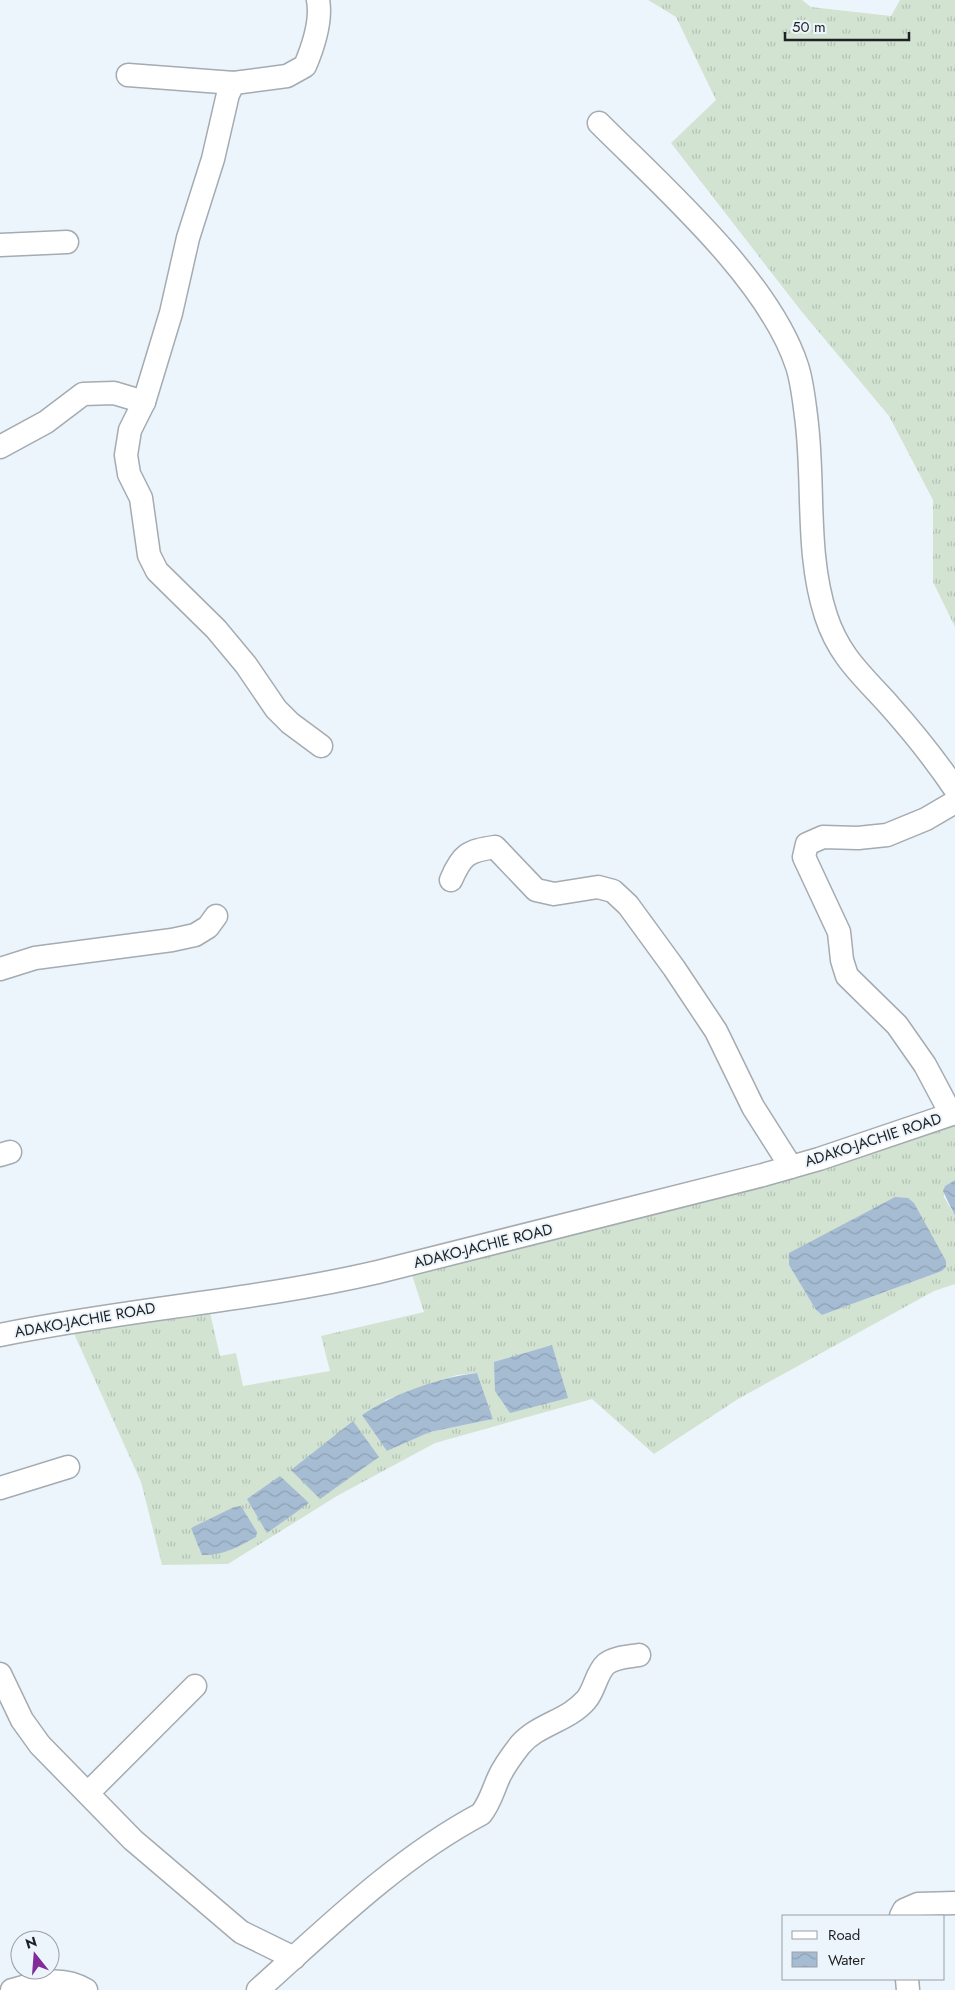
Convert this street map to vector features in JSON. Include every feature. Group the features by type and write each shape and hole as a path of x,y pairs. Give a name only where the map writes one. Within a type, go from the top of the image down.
{"street":[{"path":"128,75 234,83 287,76 305,66 312,50 319,11 318,0"},
{"path":"234,83 228,94 213,159 188,238 171,313 144,402 130,430 126,455 129,474 141,498 149,556 157,571 216,629 246,665 276,709 290,723 321,746"},
{"path":"599,123 722,250 752,285 778,322 798,366 806,417 816,575 826,617 847,660 935,759 955,789"},
{"path":"0,245 68,242"},
{"path":"0,447 46,422 83,394 114,393 144,402"},
{"path":"953,1113 902,1031 847,976 842,960 840,932 804,857 807,844 823,837 858,838 887,835 926,819 955,802"},
{"path":"451,880 459,863 472,850 495,848 536,890 554,894 598,887 613,890 628,905 694,997 724,1045 753,1107 791,1167"},
{"path":"0,969 36,958 172,940 195,935 208,928 216,916"},
{"name":"ADAKO-JACHIE ROAD","path":"0,1335 92,1318 317,1286 630,1210 791,1167 953,1113"},
{"path":"0,1488 68,1467"},
{"path":"258,1990 385,1879 435,1841 481,1814 486,1808 500,1775 520,1745 532,1734 571,1713 586,1700 596,1684 602,1668 608,1663 639,1655"},
{"path":"0,1674 22,1720 40,1745 133,1840 241,1932 294,1958"},
{"path":"88,1793 195,1686"},
{"path":"902,1915 904,1910 918,1904 955,1903"},
{"path":"12,1990 58,1980 74,1983 86,1990"}],"green space":[{"path":"648,0 802,0 811,7 891,16 900,0 955,0 955,627 933,582 933,500 889,416 802,312 671,143 716,100 676,17"},
{"path":"955,1120 955,1180 945,1186 944,1197 955,1216 955,1284 934,1291 738,1399 654,1454 592,1399 435,1443 337,1496 228,1564 162,1565 141,1482 71,1327 209,1308 220,1356 236,1353 243,1386 330,1371 321,1336 424,1312 411,1272","holes":["789,1265 946,1267 942,1271 822,1315 816,1310","477,1373 493,1419 430,1432 387,1451 385,1400 457,1375","214,1518 257,1532 192,1528"]}],"water":[{"path":"955,1180 955,1216 943,1191 945,1186"},
{"path":"895,1197 908,1198 914,1203 946,1261 946,1267 942,1271 822,1315 816,1310 789,1265 789,1253"},
{"path":"552,1345 568,1398 510,1413 495,1391 494,1362"},
{"path":"477,1373 493,1419 430,1432 387,1451 362,1415 403,1393 432,1383"},
{"path":"353,1421 379,1457 320,1499 291,1470"},
{"path":"280,1476 309,1503 267,1533 247,1499"},
{"path":"241,1506 257,1532 256,1537 224,1552 202,1555 191,1528 234,1507"}]}
